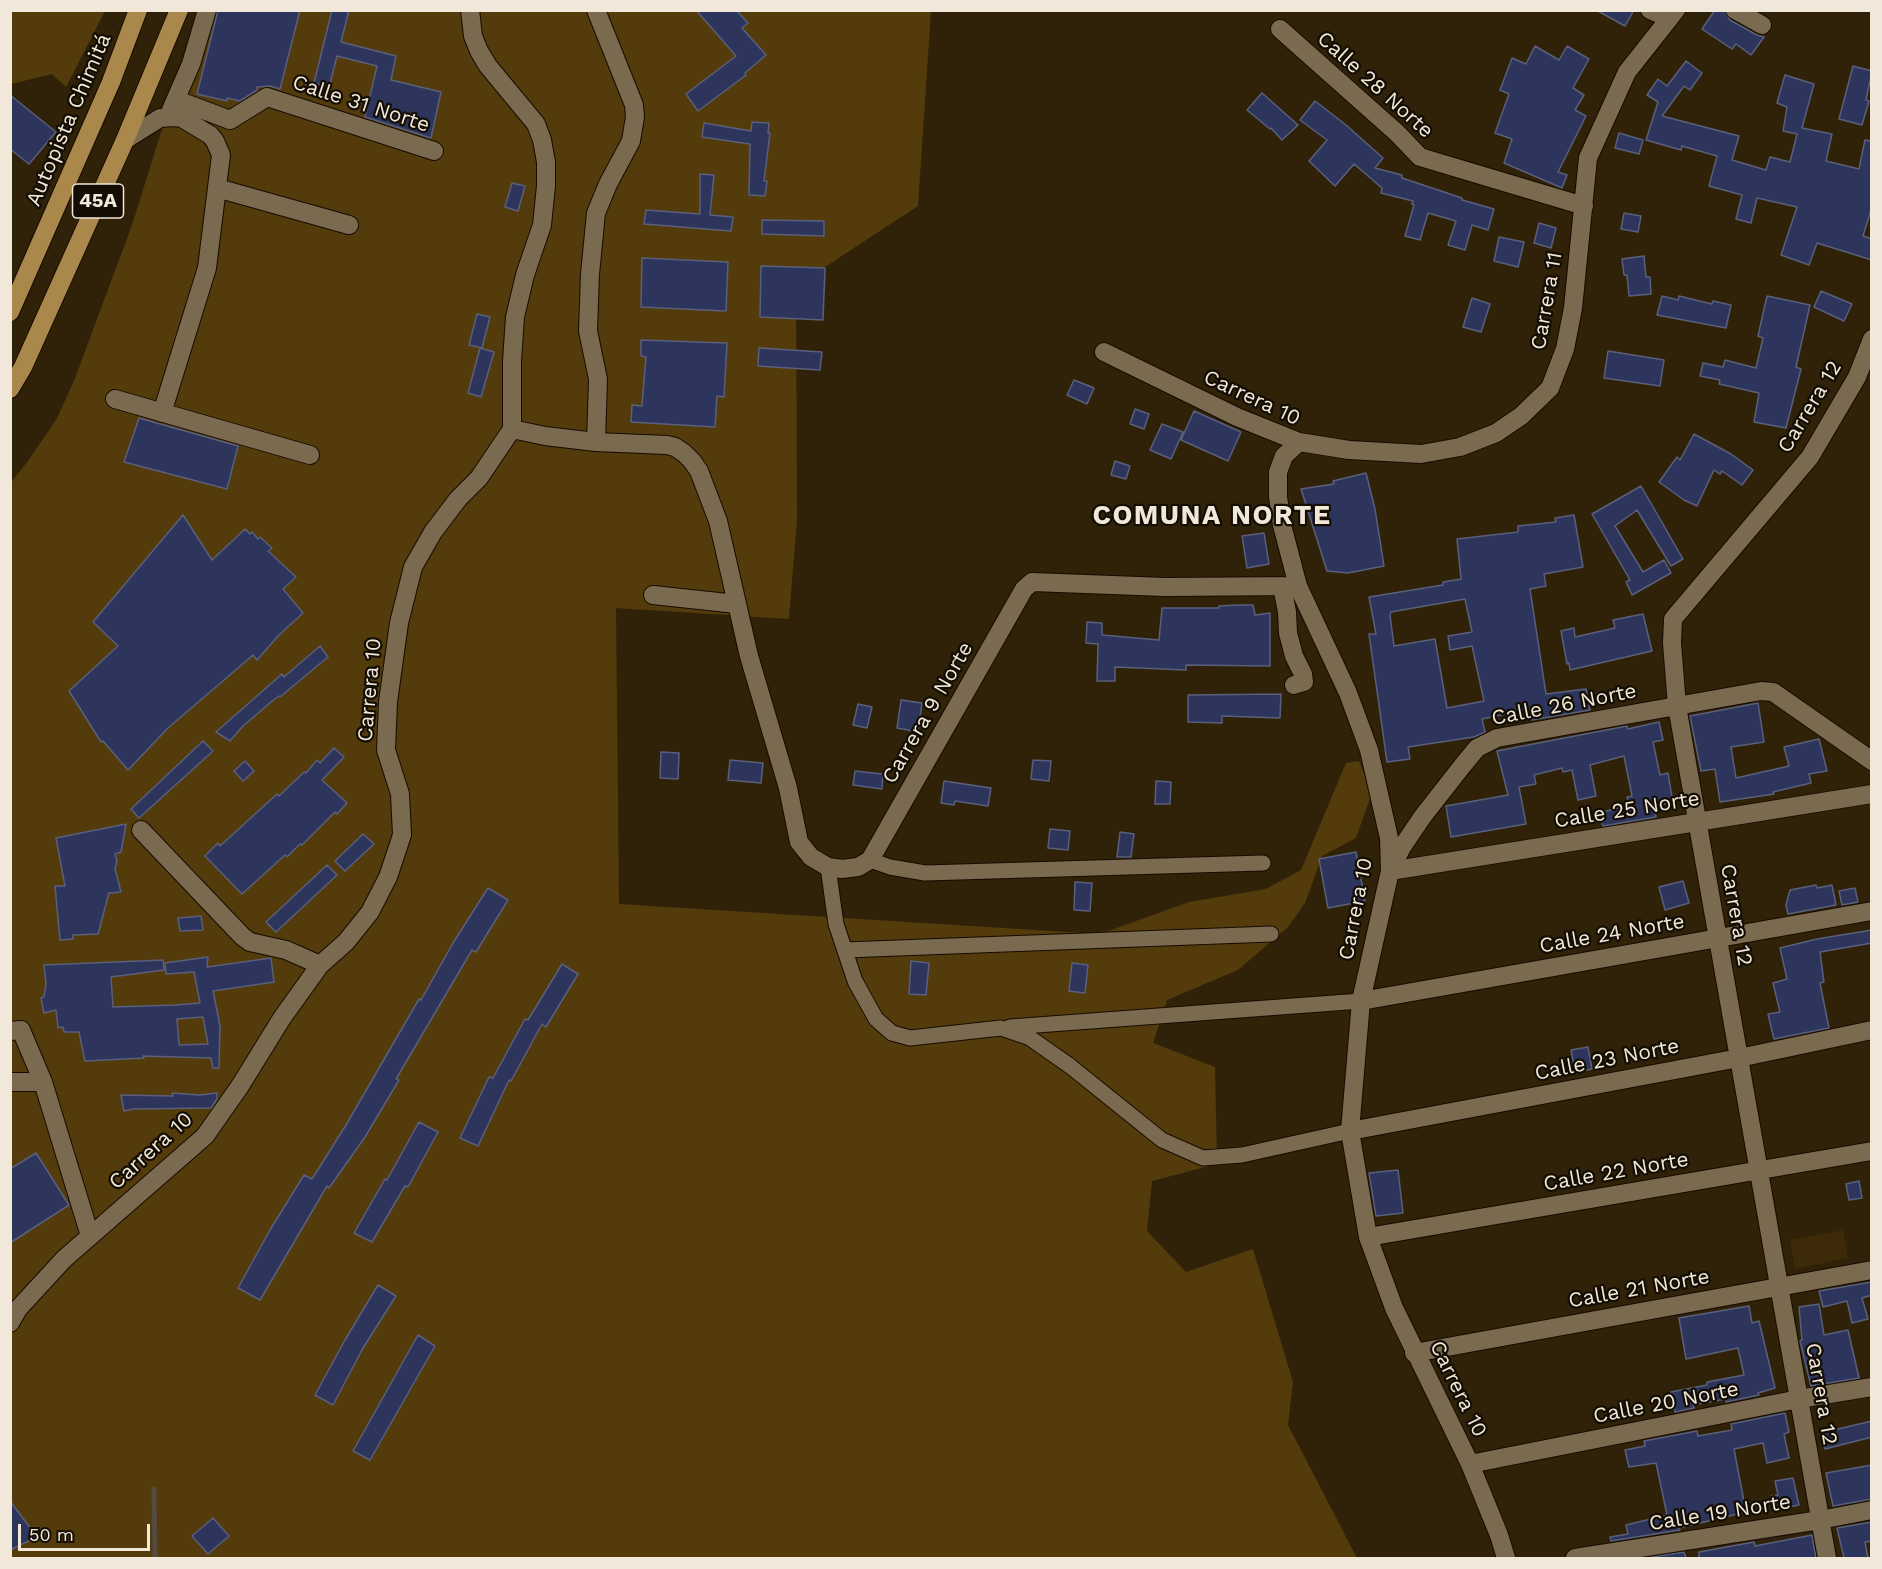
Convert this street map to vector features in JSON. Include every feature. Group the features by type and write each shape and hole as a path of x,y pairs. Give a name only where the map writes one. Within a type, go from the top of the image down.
{"highway":[{"name":"Autopista Chimitá","path":"10,312 111,82 138,10"},
{"name":"45A","path":"10,389 23,368 125,140 179,10"}],"street":[{"path":"168,117 191,64 207,10"},
{"path":"470,10 473,36 479,51 488,66 536,124 546,162 542,225 525,275 515,317 512,361 512,429 545,436 596,442 667,445 675,447 692,461 699,471 718,521 749,656 788,788 799,842 811,857 828,867 842,869 858,867 870,860 890,867 925,873 1263,863"},
{"path":"596,10 634,105 635,117 631,141 608,184 596,213 590,274 588,331 598,379 596,442"},
{"path":"1650,10 1673,14"},
{"path":"1736,10 1762,26"},
{"name":"Carrera 11","path":"1299,442 1349,450 1421,454 1460,447 1496,433 1521,416 1550,388 1566,349 1574,308 1588,158 1627,72 1673,14"},
{"name":"Calle 28 Norte","path":"1280,29 1397,133 1420,157 1584,206"},
{"name":"Calle 31 Norte","path":"177,100 230,120 267,97 434,152"},
{"path":"125,140 153,122 168,117 182,118 215,141 221,155 207,268 162,413"},
{"path":"217,188 349,225"},
{"name":"Carrera 12","path":"1827,1558 1677,706 1672,643 1673,619 1810,457 1857,377 1872,339"},
{"name":"Carrera 10","path":"1104,352 1237,417 1299,442 1284,456 1278,472 1278,498 1290,586 1348,693 1369,750 1389,838 1390,871 1361,1001 1350,1131 1368,1237 1394,1308 1470,1464 1506,1558"},
{"path":"115,399 310,455"},
{"name":"Carrera 10","path":"10,1323 18,1309 64,1259 206,1136 282,1018 321,965 346,942 370,912 388,877 402,835 400,794 386,750 388,702 399,623 413,567 433,532 458,499 479,478 512,429"},
{"name":"Carrera 9 Norte","path":"870,860 1024,589 1032,582 1165,587 1290,586"},
{"path":"1290,586 1287,612 1288,633 1304,682 1294,685"},
{"path":"653,595 737,604"},
{"name":"Calle 26 Norte","path":"1390,871 1402,847 1423,816 1477,748 1497,738 1761,691 1773,692 1872,761"},
{"name":"Calle 25 Norte","path":"1390,871 1872,794"},
{"path":"141,830 243,937 250,942 286,950 321,965"},
{"path":"828,867 836,924 855,981 876,1019 892,1033 910,1038 1001,1028 1361,1001"},
{"name":"Calle 24 Norte","path":"1361,1001 1872,911"},
{"path":"845,950 1271,934"},
{"path":"1001,1028 1030,1038 1070,1066 1162,1140 1203,1158 1242,1155 1350,1131"},
{"path":"10,1031 21,1030 43,1082 90,1236"},
{"name":"Calle 23 Norte","path":"1350,1131 1739,1058 1872,1030"},
{"path":"10,1082 43,1082"},
{"name":"Calle 22 Norte","path":"1368,1237 1872,1151"},
{"name":"Calle 21 Norte","path":"1414,1353 1872,1270"},
{"name":"Calle 20 Norte","path":"1470,1464 1799,1399 1872,1387"},
{"name":"Calle 19 Norte","path":"1575,1558 1872,1510"}],"shaded area":[{"path":"10,11 105,11 66,87 52,74 11,84"},
{"path":"199,11 931,11 918,206 796,286 797,519 789,619 616,608 619,904 1100,934 1189,902 1266,889 1301,870 1346,763 1359,761 1372,793 1356,838 1322,856 1305,903 1288,927 1238,970 1167,1000 1153,1043 1215,1067 1217,1164 1152,1181 1147,1231 1186,1272 1253,1249 1293,1382 1288,1425 1357,1558 11,1558 11,482 56,420 74,381 132,225"},
{"path":"1843,1230 1848,1258 1795,1269 1790,1240"}],"building":[{"path":"218,10 300,10 280,89 270,86 257,87 257,90 240,101 227,98 227,101 197,94"},
{"path":"332,10 349,10 341,42 396,56 391,80 441,92 431,138 365,117 377,66 337,56 329,87 314,83"},
{"path":"696,10 736,10 748,23 742,28 766,55 745,73 746,75 698,111 686,94 736,56"},
{"path":"1596,10 1634,10 1625,26"},
{"path":"1715,10 1724,10 1730,20 1764,37 1751,55 1736,44 1732,49 1702,29"},
{"path":"1535,46 1559,60 1567,46 1589,59 1573,88 1584,95 1575,110 1586,116 1558,172 1567,175 1562,188 1504,163 1512,139 1495,133 1509,94 1500,90 1512,58 1526,64"},
{"path":"1686,61 1702,73 1690,90 1684,86 1662,116 1739,136 1732,160 1766,170 1770,157 1790,162 1797,134 1783,131 1787,107 1777,103 1785,75 1814,84 1802,128 1832,134 1826,161 1859,169 1865,140 1872,141 1872,207 1863,236 1872,239 1872,260 1817,243 1809,265 1781,255 1797,207 1757,198 1751,223 1736,219 1742,195 1709,186 1717,156 1682,146 1681,150 1646,140 1658,102 1647,95 1658,79 1667,86"},
{"path":"1853,66 1872,71 1866,100 1869,101 1862,125 1839,119"},
{"path":"1262,93 1298,125 1282,140 1271,128 1247,110"},
{"path":"10,95 56,132 29,164 10,149"},
{"path":"1315,101 1383,158 1375,168 1402,175 1402,178 1494,209 1488,230 1472,225 1465,250 1448,245 1456,221 1428,213 1420,240 1405,236 1414,205 1413,201 1381,193 1382,188 1354,164 1335,186 1309,161 1327,140 1300,120"},
{"path":"752,122 769,123 768,133 770,133 764,181 767,181 765,196 749,195 750,144 702,137 704,123 751,131"},
{"path":"1619,133 1643,140 1639,154 1615,148"},
{"path":"700,174 714,175 710,215 733,217 731,231 644,224 646,210 700,214"},
{"path":"512,183 525,186 518,211 505,207"},
{"path":"1624,213 1641,216 1638,232 1621,229"},
{"path":"762,220 824,221 824,236 762,234"},
{"path":"1539,223 1556,228 1551,248 1534,243"},
{"path":"1499,237 1524,242 1518,267 1494,261"},
{"path":"1644,256 1646,277 1650,277 1651,294 1629,296 1627,275 1624,275 1622,259"},
{"path":"642,258 728,262 726,311 641,307"},
{"path":"761,266 825,268 823,320 760,317"},
{"path":"1821,291 1852,304 1844,321 1814,307"},
{"path":"1662,296 1678,300 1679,296 1712,304 1713,301 1731,305 1726,328 1657,315"},
{"path":"1767,296 1810,305 1796,367 1801,369 1786,428 1754,422 1759,393 1719,384 1720,380 1700,376 1703,363 1723,367 1725,360 1756,368 1763,338 1758,336"},
{"path":"1472,298 1490,304 1481,332 1463,327"},
{"path":"477,314 490,317 482,348 469,345"},
{"path":"641,340 727,343 724,397 717,396 715,427 631,422 632,405 642,406 646,357 641,356"},
{"path":"480,348 494,352 481,397 468,393"},
{"path":"759,348 822,352 820,370 758,366"},
{"path":"1608,351 1664,360 1660,386 1604,378"},
{"path":"1074,380 1094,388 1087,404 1067,395"},
{"path":"1135,409 1149,414 1144,429 1130,424"},
{"path":"1194,411 1241,432 1228,461 1181,440"},
{"path":"139,418 238,446 227,489 124,462"},
{"path":"1162,424 1183,432 1171,459 1150,450"},
{"path":"1694,434 1731,454 1753,470 1742,485 1722,471 1720,474 1714,470 1697,506 1684,500 1659,482 1677,457 1680,460"},
{"path":"1115,461 1130,466 1126,479 1111,475"},
{"path":"1366,473 1375,509 1384,566 1348,573 1327,571 1301,489 1334,484 1333,481"},
{"path":"1641,486 1683,559 1671,566 1637,510 1615,526 1643,572 1664,560 1671,573 1632,595 1626,582 1630,580 1592,514"},
{"path":"183,515 212,560 245,529 250,534 252,532 258,539 260,537 272,548 268,551 296,577 283,589 303,613 257,660 253,655 168,728 128,770 103,741 101,742 69,691 118,646 93,622"},
{"path":"1574,515 1583,567 1544,574 1546,586 1530,589 1546,694 1586,689 1590,710 1532,720 1530,709 1482,719 1485,732 1474,737 1408,747 1410,759 1387,762 1369,634 1376,634 1369,597 1443,585 1443,582 1461,579 1457,539 1518,532 1518,526 1556,522 1555,518","holes":["1465,599 1472,632 1448,636 1450,650 1472,646 1484,701 1447,708 1435,639 1394,646 1390,615 1391,612"]},
{"path":"1264,533 1269,564 1247,568 1242,536"},
{"path":"1253,605 1255,615 1270,613 1270,666 1186,665 1186,670 1115,667 1115,681 1097,681 1098,644 1086,643 1087,622 1102,623 1102,635 1159,640 1162,608 1219,608 1219,606"},
{"path":"1643,614 1652,651 1570,670 1561,631 1574,628 1575,637 1615,628 1613,620"},
{"path":"320,646 328,657 243,726 230,741 216,732 282,674 284,677"},
{"path":"1281,694 1280,718 1222,716 1222,723 1188,722 1188,695"},
{"path":"901,700 922,703 918,732 897,728"},
{"path":"1758,703 1764,742 1731,747 1736,778 1789,766 1784,747 1819,739 1827,771 1809,774 1811,783 1773,792 1774,794 1720,802 1715,769 1701,771 1690,716"},
{"path":"858,704 872,707 867,728 853,725"},
{"path":"1659,722 1663,740 1653,742 1660,775 1668,773 1673,803 1653,805 1656,817 1603,826 1599,813 1629,805 1627,797 1632,796 1624,756 1590,765 1596,796 1578,800 1572,770 1563,772 1562,768 1534,775 1536,784 1519,787 1526,824 1451,837 1446,806 1508,795 1497,751"},
{"path":"203,741 213,751 139,818 131,809"},
{"path":"334,748 344,757 322,780 347,803 302,845 300,844 287,857 285,855 242,894 205,856 218,843 220,846 277,794 279,796 304,772 306,773 317,760 320,763"},
{"path":"661,752 679,753 678,779 660,778"},
{"path":"730,760 763,763 761,783 728,780"},
{"path":"1033,760 1051,761 1049,781 1031,779"},
{"path":"245,761 254,771 243,781 234,771"},
{"path":"855,771 883,774 882,789 853,785"},
{"path":"944,781 991,788 988,806 955,801 954,805 941,803"},
{"path":"1156,781 1171,782 1170,804 1155,804"},
{"path":"126,824 121,852 115,854 117,861 115,869 121,892 109,893 98,934 73,935 73,939 60,940 55,886 65,886 56,838"},
{"path":"1050,829 1070,831 1068,850 1048,848"},
{"path":"1120,832 1134,834 1131,857 1117,857"},
{"path":"363,834 374,844 345,871 335,861"},
{"path":"1356,852 1365,901 1328,908 1319,859"},
{"path":"327,865 337,875 276,932 266,922"},
{"path":"1683,881 1689,903 1665,910 1659,887"},
{"path":"1075,882 1092,883 1090,911 1074,910"},
{"path":"1816,885 1817,888 1832,885 1836,905 1788,914 1786,905 1790,890"},
{"path":"488,888 508,900 476,952 472,950 396,1079 399,1080 365,1137 329,1188 327,1186 260,1300 238,1288 304,1175 312,1179 346,1125 419,999 421,1000 453,943"},
{"path":"1855,888 1858,902 1842,905 1839,891"},
{"path":"201,916 203,930 180,931 178,918"},
{"path":"1872,930 1872,943 1820,952 1824,982 1820,983 1829,1028 1774,1039 1768,1014 1780,1012 1773,983 1787,979 1780,948"},
{"path":"208,957 207,967 271,958 274,982 213,991 220,1026 219,1068 213,1068 211,1058 143,1056 144,1058 85,1061 79,1032 64,1032 63,1027 58,1028 56,1010 44,1013 41,998 44,997 46,984 44,965 163,960 164,970 111,977 113,1007 200,1003 194,972 166,974 165,963","holes":["203,1017 208,1044 179,1045 177,1019"]},
{"path":"911,961 929,963 926,995 909,994"},
{"path":"1072,963 1088,965 1085,993 1069,991"},
{"path":"562,964 578,974 546,1027 542,1024 511,1081 509,1080 478,1146 460,1138 489,1077 493,1078 525,1019 528,1020"},
{"path":"1588,1047 1592,1069 1575,1072 1571,1050"},
{"path":"172,1093 199,1095 217,1093 217,1099 211,1108 124,1111 121,1095 173,1096"},
{"path":"419,1122 438,1132 408,1187 405,1186 372,1242 354,1233"},
{"path":"36,1153 69,1205 10,1243 10,1169"},
{"path":"1398,1170 1403,1213 1376,1216 1369,1173"},
{"path":"1859,1181 1862,1198 1849,1200 1846,1184"},
{"path":"1872,1282 1872,1295 1862,1298 1868,1319 1852,1323 1847,1301 1823,1307 1819,1291"},
{"path":"378,1285 396,1296 363,1348 333,1405 315,1395"},
{"path":"1819,1304 1824,1335 1848,1330 1859,1378 1811,1386 1800,1341 1802,1340 1799,1307"},
{"path":"1749,1306 1752,1323 1759,1321 1775,1388 1758,1393 1759,1395 1726,1402 1726,1399 1693,1405 1694,1408 1675,1412 1671,1392 1744,1375 1738,1348 1686,1359 1679,1318"},
{"path":"418,1335 435,1346 370,1460 353,1451"},
{"path":"1785,1413 1789,1432 1784,1434 1789,1458 1767,1463 1763,1443 1734,1449 1746,1512 1679,1528 1680,1530 1611,1541 1610,1537 1628,1534 1626,1525 1667,1515 1656,1463 1629,1467 1625,1450 1645,1446 1644,1441 1697,1431 1698,1436 1732,1430 1731,1424"},
{"path":"1872,1421 1872,1437 1825,1449 1821,1433"},
{"path":"1872,1465 1872,1499 1833,1506 1826,1473"},
{"path":"1793,1478 1799,1505 1773,1510 1771,1496 1778,1495 1775,1481"},
{"path":"10,1501 37,1537 10,1550"},
{"path":"213,1518 229,1536 208,1554 192,1536"},
{"path":"1872,1522 1872,1541 1865,1542 1868,1558 1844,1558 1837,1528"},
{"path":"1812,1535 1816,1558 1699,1558 1699,1552 1754,1542 1755,1546"},
{"path":"1684,1552 1686,1558 1645,1558"}],"waterway":[{"path":"154,1489 155,1558"}],"district":[{"name":"COMUNA NORTE","path":"1212,516"}]}
